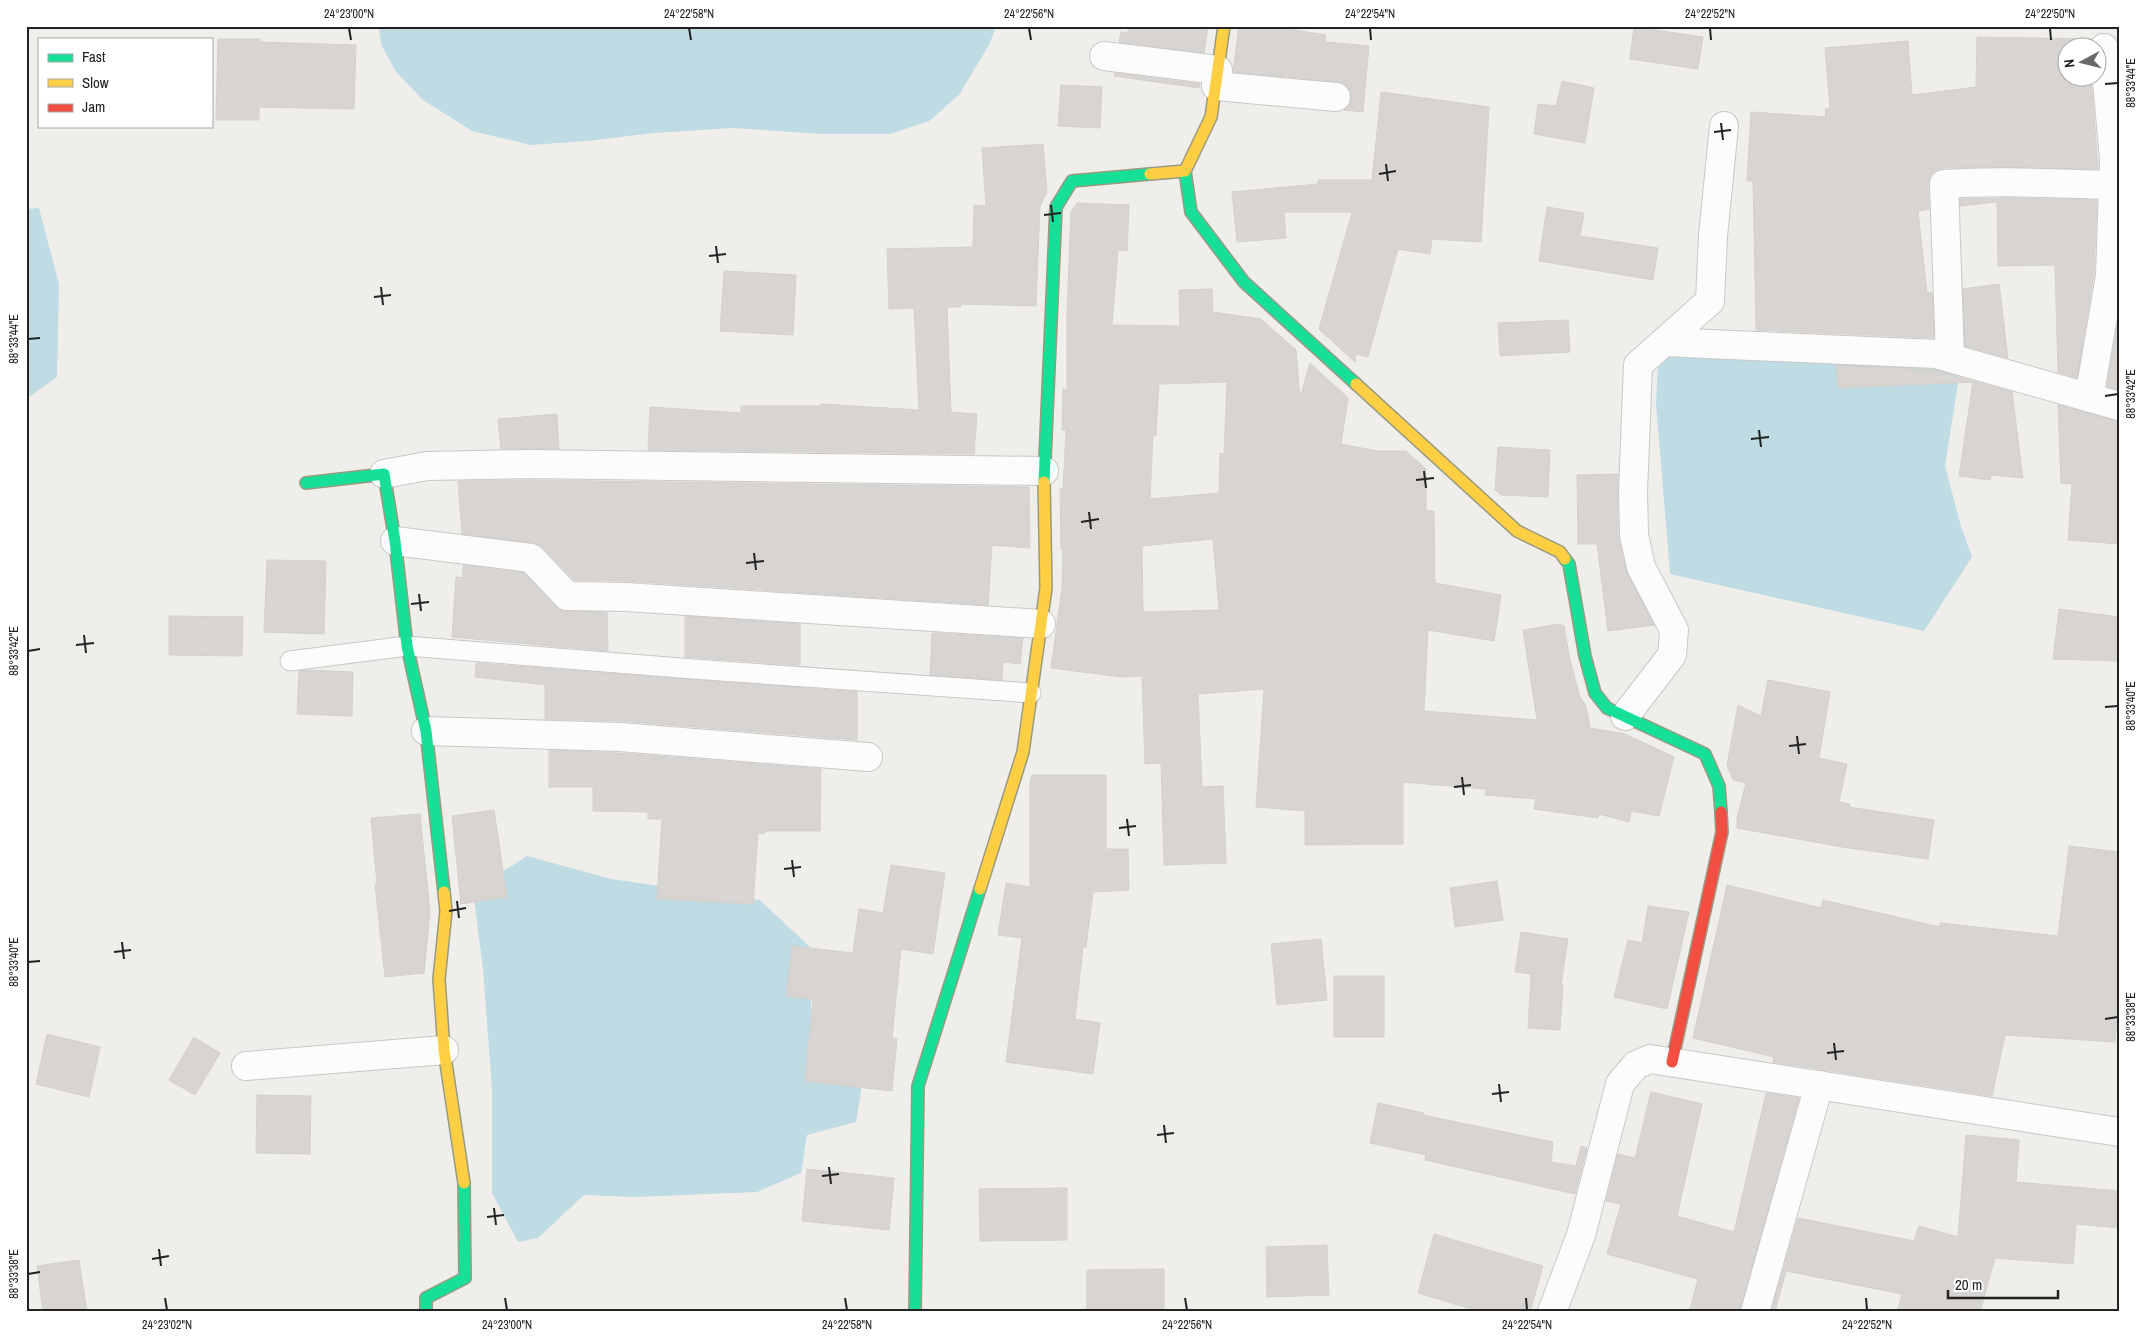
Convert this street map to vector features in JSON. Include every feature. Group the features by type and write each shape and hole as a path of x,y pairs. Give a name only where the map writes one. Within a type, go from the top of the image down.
{"street":[{"path":"1224,26 1211,117 1185,171 1191,212 1244,282 1517,531 1560,552 1568,564 1585,656 1596,693 1607,708 1705,754 1719,786 1722,832 1672,1062"},
{"path":"1104,56 1217,78 1336,97"},
{"path":"2089,398 2110,276 2116,185 2108,88"},
{"path":"1625,716 1672,655 1674,630 1641,568 1634,535 1633,492 1638,365 1710,301 1712,236 1724,126"},
{"path":"915,1312 918,1086 1023,752 1046,588 1044,471 1056,207 1072,180 1185,171"},
{"path":"1950,358 1944,184 2007,181 2116,185"},
{"path":"1664,342 1936,354 2119,406"},
{"path":"306,483 384,474 427,466 529,464 1044,471"},
{"path":"384,474 395,541 407,646 426,731 446,911 439,979 444,1050 464,1188 465,1278 426,1298 426,1312"},
{"path":"395,541 531,558 568,596 626,597 1041,624"},
{"path":"426,731 620,737 868,757"},
{"path":"246,1066 444,1050"},
{"path":"1552,1312 1581,1235 1620,1084 1636,1065 1650,1059 2119,1132"},
{"path":"1755,1312 1819,1086"}],"lane":[{"path":"290,661 407,646 1031,693"}],"water":[{"path":"379,26 996,26 990,43 959,95 929,121 890,134 822,134 733,128 654,133 531,145 472,131 423,100 396,72 381,44"},
{"path":"39,208 59,284 57,377 26,399 26,209"},
{"path":"1659,349 1960,371 1945,466 1960,523 1972,557 1924,631 1670,574 1656,404"},
{"path":"527,856 611,879 760,900 811,948 811,1046 862,1085 856,1122 807,1135 801,1173 757,1192 635,1197 584,1195 538,1238 518,1242 492,1193 492,1089 483,969 473,891"}],"building":[{"path":"1128,26 1208,26 1204,53 1119,42 1121,32 1128,33"},
{"path":"1239,26 1289,26 1289,29 1326,35 1325,42 1369,46 1363,112 1344,110 1349,106 1351,99 1350,91 1345,85 1338,82 1233,72"},
{"path":"1634,27 1703,37 1698,69 1630,59"},
{"path":"1977,37 2058,38 2058,88 2092,88 2098,169 1943,168 1935,171 1930,176 1928,184 1929,209 1918,211 1927,293 1932,292 1934,338 1756,330 1753,181 1747,181 1751,112 1826,117 1825,109 1830,108 1825,48 1908,41 1912,95 1976,87"},
{"path":"218,39 260,39 260,42 356,45 354,109 259,107 259,120 216,120"},
{"path":"1115,73 1200,84 1199,88 1114,76"},
{"path":"1562,81 1594,88 1585,143 1534,134 1538,104 1556,106"},
{"path":"1061,85 1102,87 1100,128 1058,126"},
{"path":"1381,92 1489,107 1481,242 1432,239 1430,254 1398,249 1368,357 1356,354 1355,362 1319,329 1352,212 1284,212 1286,238 1237,242 1232,192 1318,184 1318,180 1372,180"},
{"path":"1043,144 1047,192 1040,206 1036,306 961,304 961,307 947,307 951,412 977,414 974,454 648,450 650,407 741,413 741,406 820,406 821,404 919,410 914,308 889,309 887,249 973,247 974,205 986,206 982,148"},
{"path":"1960,199 2097,200 2094,274 2077,378 2058,372 2055,265 1998,266 1997,202 1960,206"},
{"path":"1077,203 1129,205 1127,251 1118,250 1112,325 1180,326 1179,290 1212,289 1213,312 1261,319 1296,350 1300,398 1310,363 1348,398 1341,444 1377,451 1406,451 1426,469 1426,511 1434,511 1435,583 1501,595 1494,641 1428,630 1424,711 1537,720 1523,630 1559,624 1564,626 1570,660 1580,697 1586,706 1590,728 1625,734 1674,757 1659,816 1631,811 1629,822 1599,814 1598,818 1534,809 1536,799 1485,795 1486,789 1403,782 1403,844 1305,845 1305,811 1256,807 1264,689 1198,694 1202,787 1223,786 1226,863 1164,865 1161,763 1145,764 1142,676 1122,677 1051,668 1062,588 1063,550 1061,549 1060,489 1063,489 1066,430 1062,430 1063,389 1067,390 1067,313 1071,212","holes":["1227,382 1224,454 1220,453 1219,493 1150,499 1153,435 1156,435 1159,384","1213,539 1219,610 1143,612 1142,546"]},
{"path":"1547,207 1584,213 1580,236 1658,248 1653,280 1539,261"},
{"path":"724,271 796,275 793,335 720,331"},
{"path":"1999,284 2008,358 1965,346 1963,289"},
{"path":"1568,320 1570,352 1500,356 1498,323"},
{"path":"2117,326 2119,378 2119,390 2107,386"},
{"path":"1836,365 1933,370 2012,392 2023,478 1991,475 1990,480 1959,476 1973,382 1838,388"},
{"path":"2058,405 2119,421 2119,544 2068,540 2072,484 2061,483"},
{"path":"557,414 559,449 501,449 498,419"},
{"path":"1498,447 1550,450 1548,497 1501,495 1495,490"},
{"path":"1618,474 1618,536 1626,570 1654,625 1608,631 1597,544 1578,544 1577,475"},
{"path":"529,480 1029,487 1030,548 992,545 988,605 627,581 574,580 542,547 534,543 462,534 458,481"},
{"path":"267,560 326,561 324,634 264,632"},
{"path":"463,565 524,573 561,610 607,612 608,651 452,637 456,577 463,578"},
{"path":"2059,609 2119,617 2119,661 2053,659"},
{"path":"169,616 243,617 242,656 169,655"},
{"path":"685,616 800,624 800,665 685,657"},
{"path":"932,633 1023,638 1020,664 1003,662 1002,680 930,675"},
{"path":"476,663 857,692 857,740 621,721 545,719 545,685 475,677"},
{"path":"299,671 353,672 352,716 297,714"},
{"path":"1768,680 1830,692 1819,758 1847,764 1839,802 1850,804 1849,807 1934,820 1928,859 1842,847 1737,828 1737,818 1746,783 1733,780 1727,765 1738,705 1761,716"},
{"path":"549,750 619,753 821,769 820,831 764,831 764,834 758,833 753,904 657,899 662,819 648,819 648,812 593,811 593,787 549,787"},
{"path":"1032,775 1106,775 1106,849 1128,849 1129,890 1093,892 1086,947 1083,947 1075,1019 1100,1023 1093,1074 1006,1062 1022,938 998,935 1006,883 1030,887 1030,783"},
{"path":"494,810 507,897 461,904 452,816"},
{"path":"420,814 430,911 424,973 385,977 375,884 377,884 371,818"},
{"path":"2069,846 2119,852 2119,995 2115,1042 2005,1035 1992,1096 1773,1062 1774,1057 1693,1038 1727,885 1821,908 1823,900 1940,927 1940,923 2058,936"},
{"path":"891,865 945,873 933,954 901,949 892,1038 897,1039 892,1091 805,1081 813,999 786,996 792,946 853,953 859,909 883,913"},
{"path":"1497,881 1503,920 1455,927 1450,888"},
{"path":"1648,906 1689,912 1667,1009 1614,997 1628,940 1642,943"},
{"path":"1521,932 1568,939 1561,985 1563,985 1560,1030 1528,1028 1531,974 1515,972"},
{"path":"1321,939 1327,1000 1277,1005 1271,944"},
{"path":"1334,976 1384,976 1384,1037 1334,1037"},
{"path":"47,1034 100,1047 89,1097 36,1084"},
{"path":"194,1037 220,1053 195,1095 169,1080"},
{"path":"1651,1092 1702,1104 1677,1216 1734,1232 1766,1093 1799,1098 1740,1312 1689,1312 1698,1279 1607,1254 1621,1204 1606,1201 1618,1154 1635,1158"},
{"path":"257,1095 311,1096 310,1154 256,1153"},
{"path":"1378,1103 1424,1113 1423,1115 1553,1142 1551,1162 1576,1166 1581,1146 1587,1148 1575,1194 1425,1160 1426,1155 1370,1143"},
{"path":"1966,1135 2019,1140 2016,1182 2119,1191 2119,1228 2076,1224 2073,1264 1995,1258 1980,1312 1897,1312 1902,1294 1786,1271 1775,1312 1771,1312 1798,1218 1914,1241 1919,1226 1958,1237"},
{"path":"807,1169 894,1178 889,1230 802,1221"},
{"path":"1067,1188 1067,1240 980,1241 979,1189"},
{"path":"1434,1234 1543,1266 1530,1312 1481,1312 1418,1293"},
{"path":"1327,1245 1329,1295 1267,1297 1266,1247"},
{"path":"79,1260 87,1312 43,1312 37,1266"},
{"path":"1164,1269 1164,1312 1087,1312 1087,1270"}],"traffic: fast":[{"path":"1185,171 1191,212 1244,282 1356,384"},
{"path":"1044,482 1056,207 1072,181 1150,174"},
{"path":"306,483 384,474 395,541 407,646 426,731 444,892"},
{"path":"1565,559 1569,564 1585,656 1595,693 1607,708 1705,754 1719,786 1721,812"},
{"path":"915,1312 918,1086 980,889"},
{"path":"426,1312 426,1298 465,1278 464,1183"}],"traffic: slow":[{"path":"1150,174 1185,171 1211,117 1224,26"},
{"path":"1356,384 1517,531 1560,552 1565,559"},
{"path":"980,889 1023,752 1046,588 1044,482"},
{"path":"444,892 446,911 439,979 444,1050 464,1183"}],"traffic: jam":[{"path":"1672,1062 1722,832 1721,812"}]}
